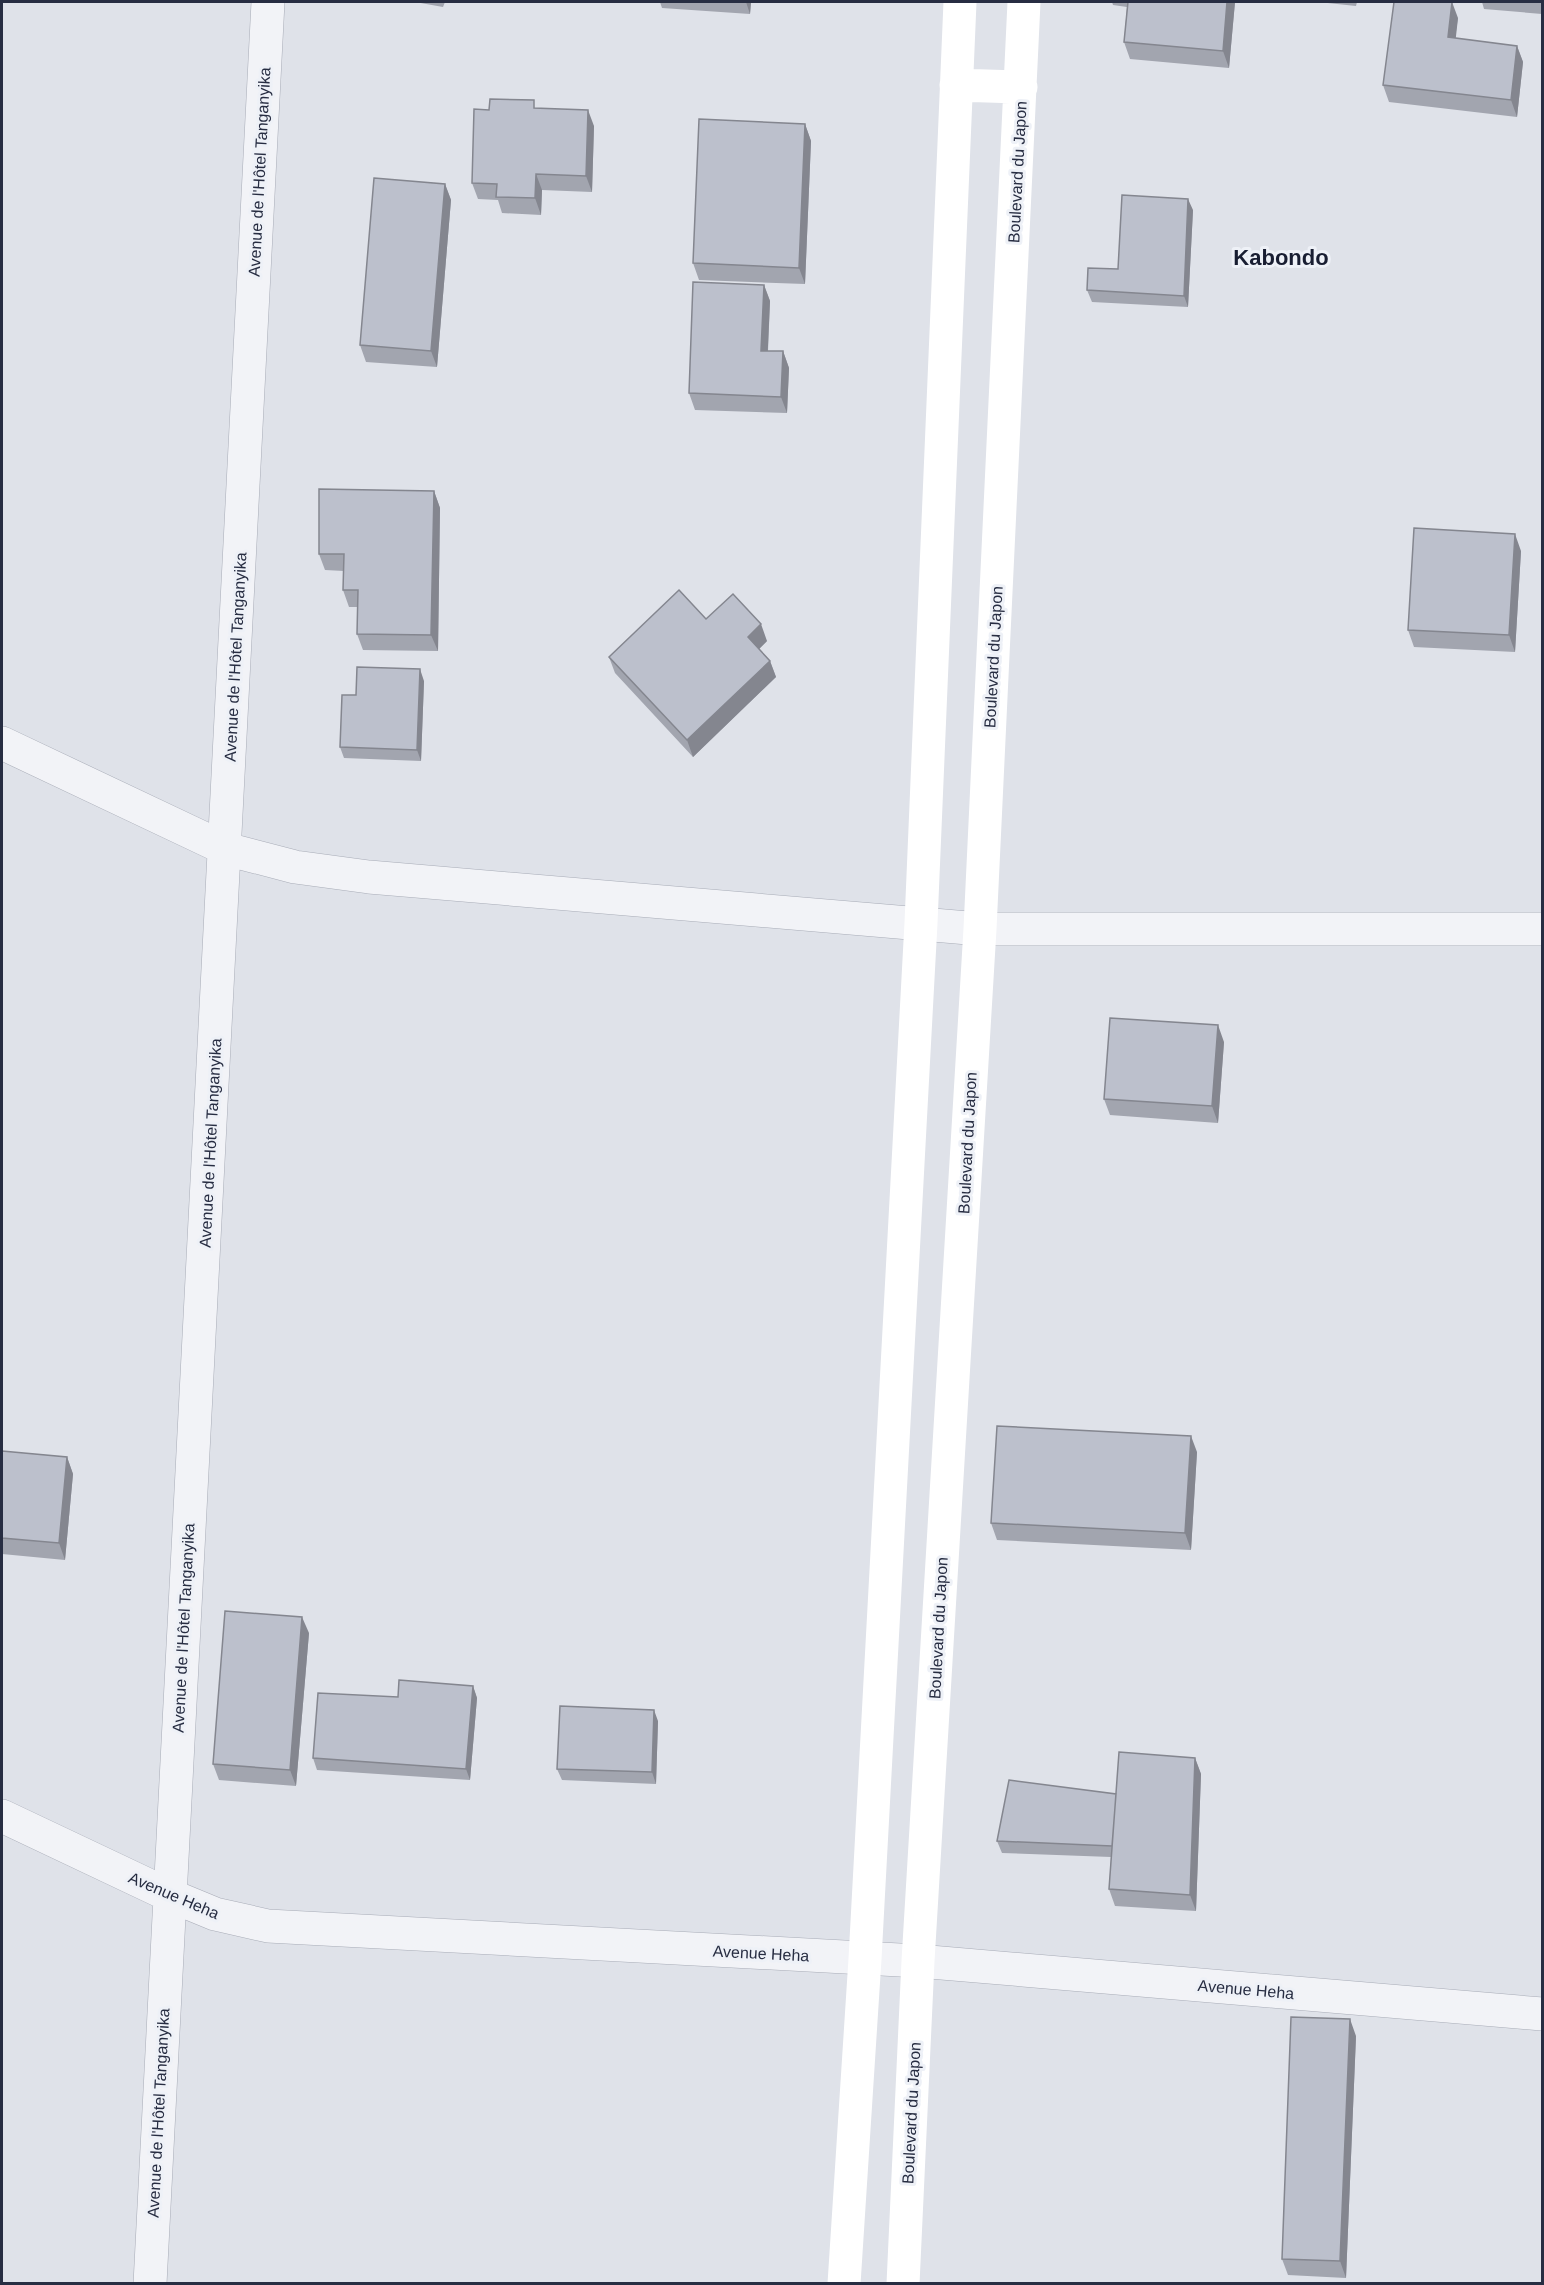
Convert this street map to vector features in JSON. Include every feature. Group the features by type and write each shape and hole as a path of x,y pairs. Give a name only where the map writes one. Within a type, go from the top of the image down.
{"main road":[{"path":"844,2283 865,1959 921,923 960,2"},
{"name":"Boulevard du Japon","path":"903,2283 918,1961 981,928 1024,2"},
{"path":"956,85 1021,87"}],"street":[{"name":"Avenue de l'Hôtel Tanganyika","path":"150,2283 226,849 268,2"},
{"path":"2,743 226,849 295,867 369,878 981,928 1542,929"},
{"name":"Avenue Heha","path":"2,1816 169,1895 215,1914 268,1926 918,1961 1542,2014"}],"building":[{"path":"1128,2 1227,2 1223,51 1124,42"},
{"path":"1394,2 1452,2 1448,37 1517,46 1511,100 1383,85"},
{"path":"490,99 534,100 534,108 588,110 586,176 536,174 535,198 496,197 497,184 472,183 474,109 489,110"},
{"path":"699,119 805,124 799,268 693,263"},
{"path":"374,178 445,184 431,351 360,345"},
{"path":"1122,195 1188,199 1184,296 1087,290 1088,268 1118,269"},
{"path":"693,282 764,285 761,351 783,351 781,397 689,393"},
{"path":"319,489 434,491 431,635 357,634 358,590 343,590 344,554 319,554"},
{"path":"1414,528 1515,534 1509,635 1408,630"},
{"path":"679,590 706,619 733,594 761,624 748,637 770,661 687,740 609,657"},
{"path":"357,667 420,669 417,750 340,747 342,695 356,695"},
{"path":"1110,1018 1218,1025 1212,1106 1104,1099"},
{"path":"997,1426 1191,1436 1185,1533 991,1523"},
{"path":"2,1451 67,1457 59,1543 2,1538"},
{"path":"225,1611 302,1617 290,1770 213,1764"},
{"path":"399,1680 473,1686 466,1769 313,1758 318,1693 398,1697"},
{"path":"560,1706 654,1710 652,1772 557,1769"},
{"path":"1119,1752 1195,1758 1190,1895 1109,1889"},
{"path":"1009,1780 1116,1794 1112,1846 997,1841"},
{"path":"1291,2017 1350,2019 1340,2261 1282,2259"}],"district":[{"name":"Kabondo","path":"1281,257"}]}
